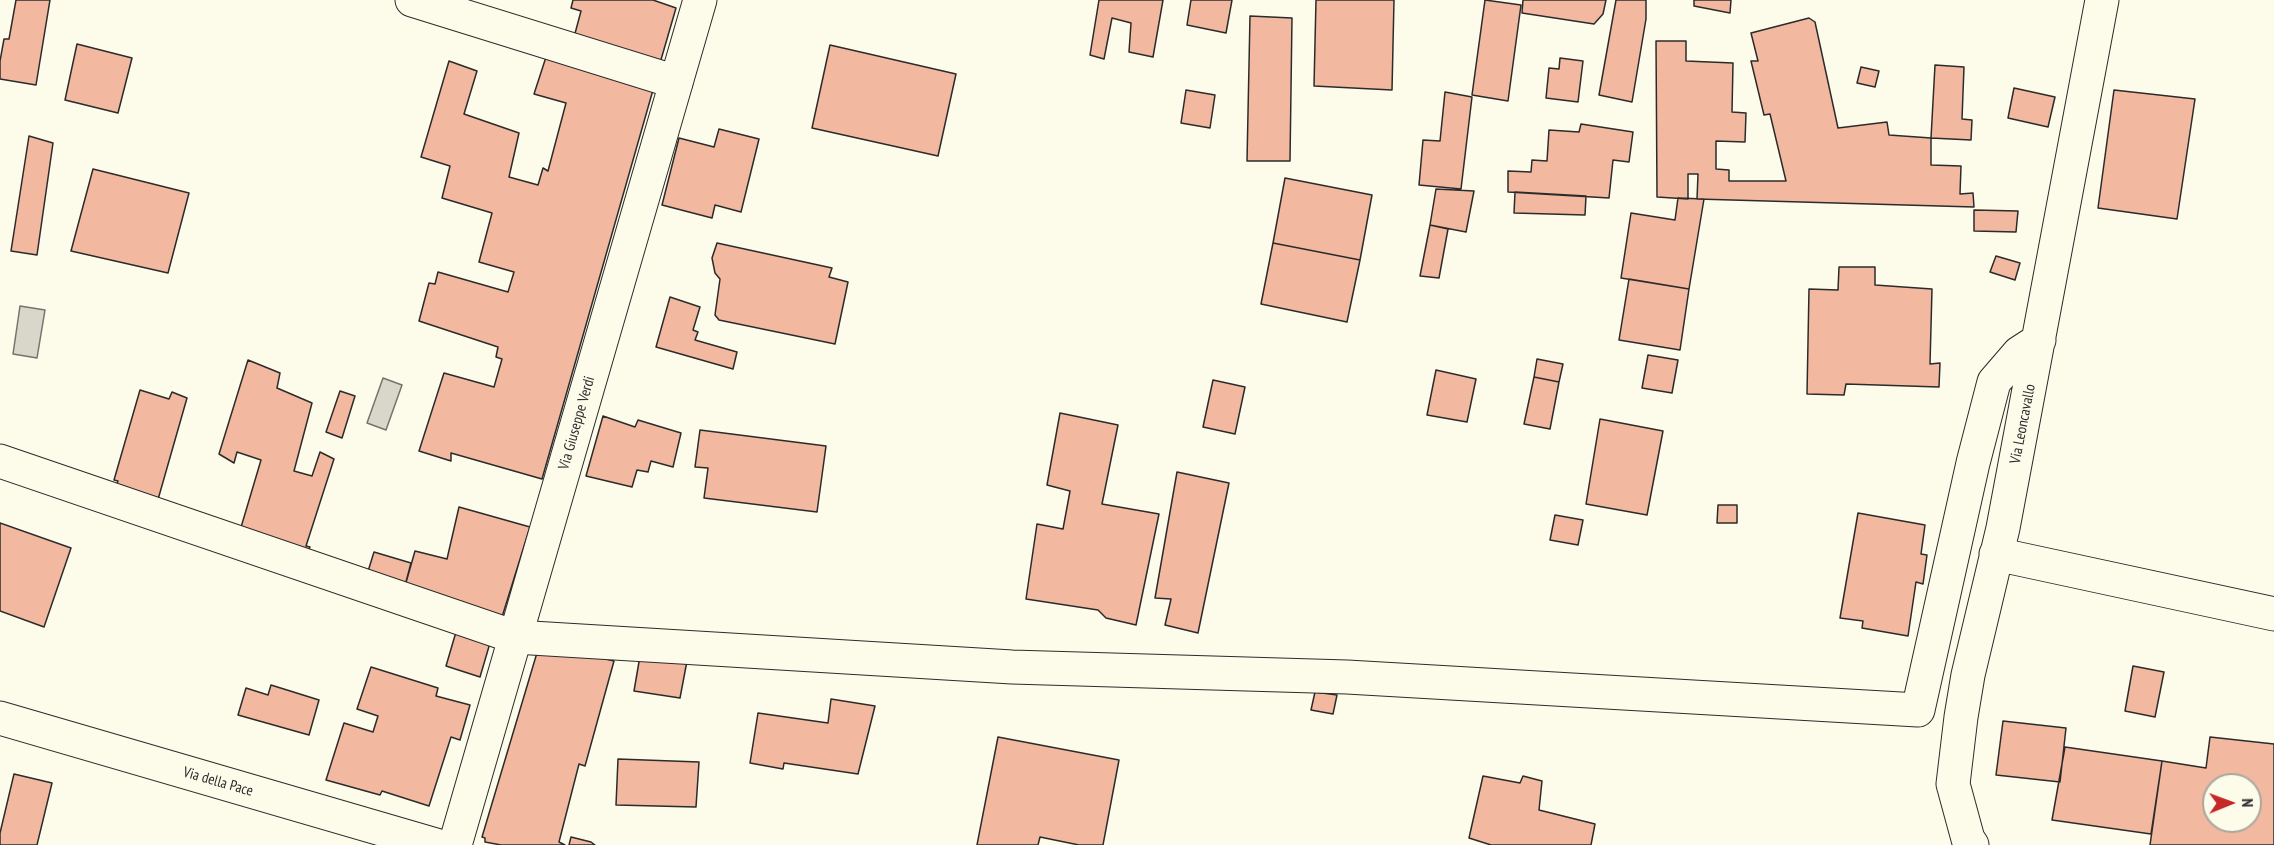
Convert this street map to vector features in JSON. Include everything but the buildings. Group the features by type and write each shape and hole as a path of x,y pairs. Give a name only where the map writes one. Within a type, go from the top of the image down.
{"street":[{"path":"412,0 676,82"},
{"name":"Via Giuseppe Verdi","path":"455,845 700,0"},
{"name":"Via Leoncavallo","path":"1972,845 1968,839 1953,784 1968,675 1996,554 2039,340 2102,0"},
{"path":"0,461 515,638 1012,666 1347,677 1918,710 1973,462 1995,382 2019,353 2039,340"},
{"path":"1996,554 2274,614"},
{"name":"Via della Pace","path":"0,718 436,845"}],"shaded area":[{"path":"20,306 45,310 37,358 13,354"},
{"path":"383,378 402,385 386,430 367,423"}]}
